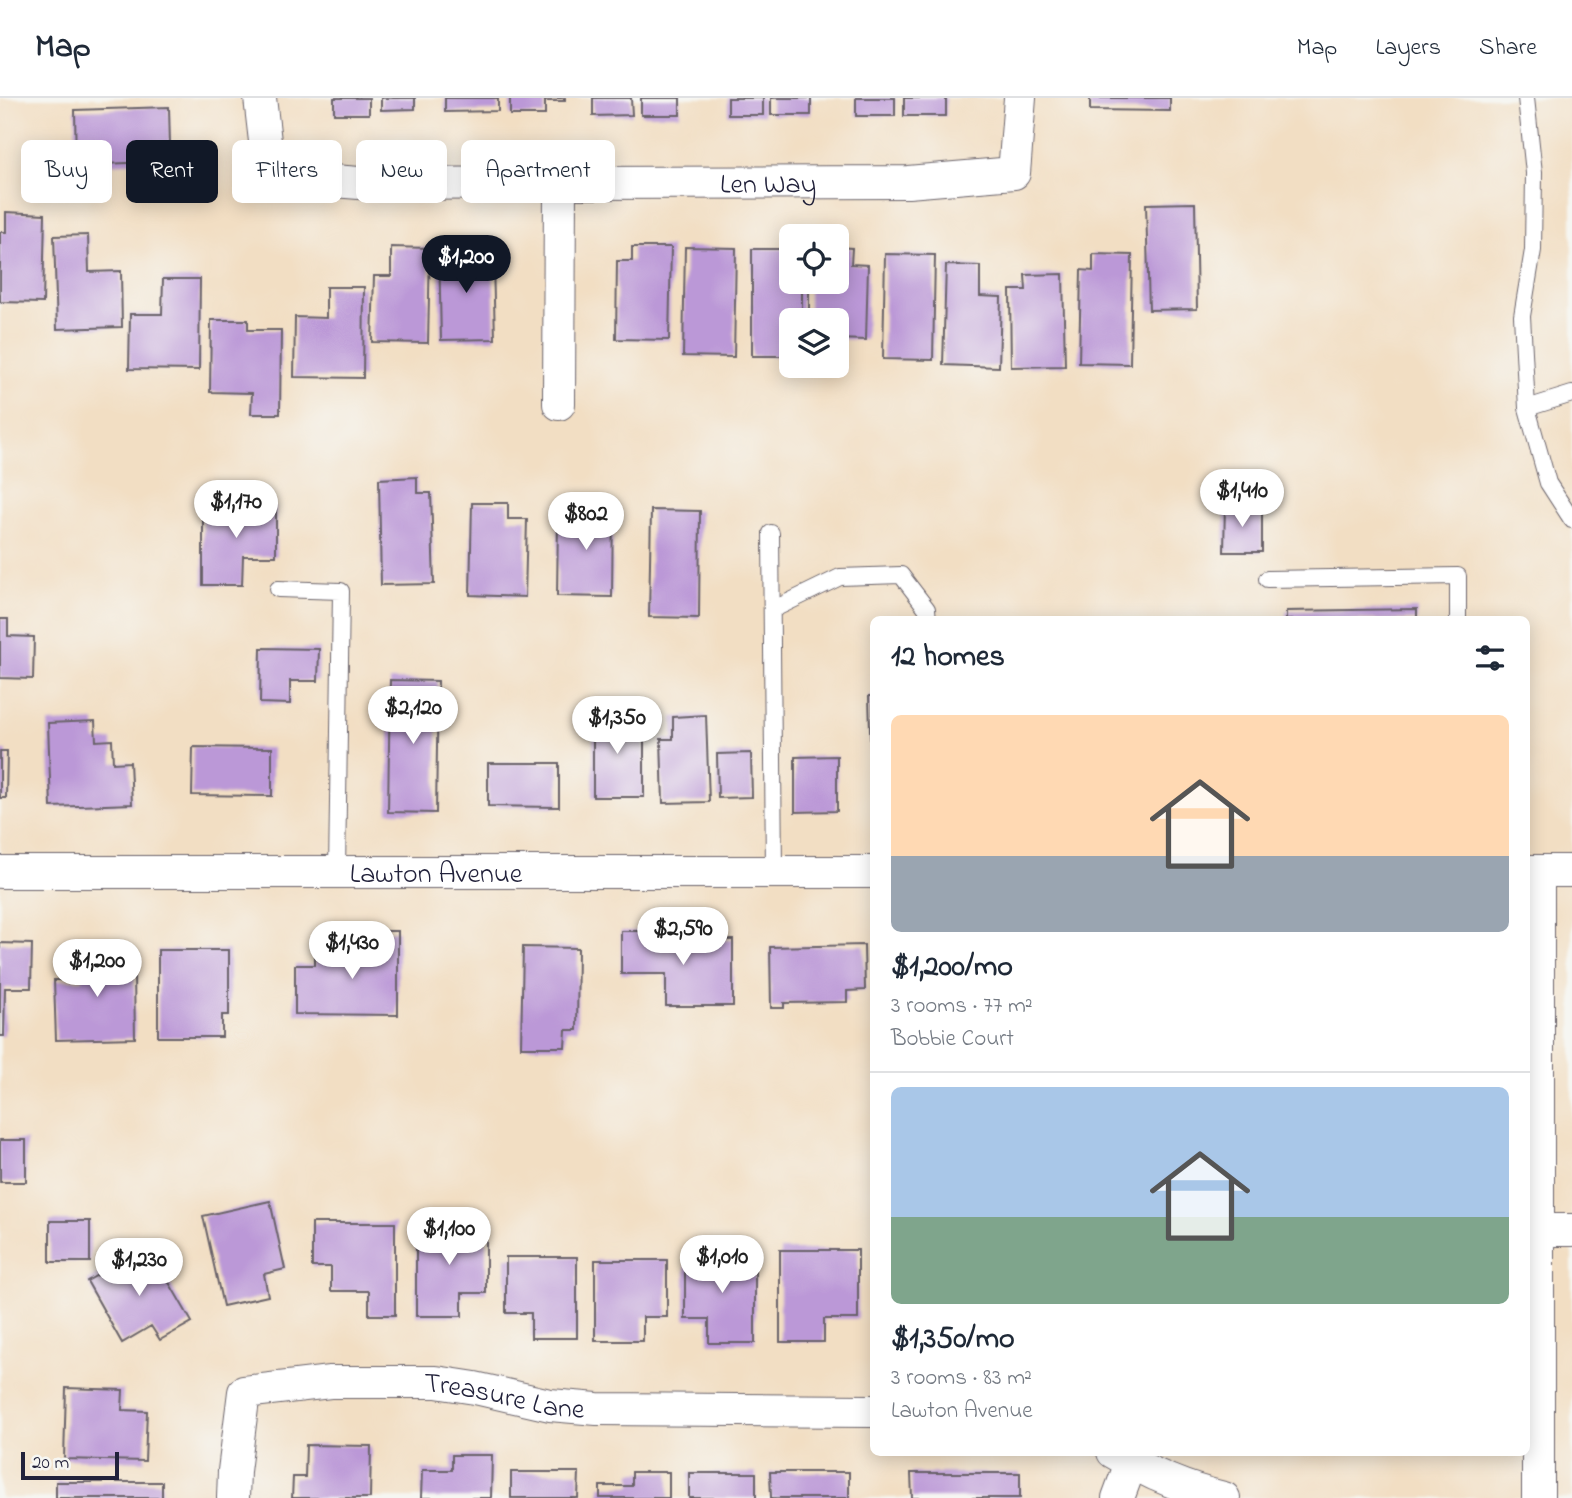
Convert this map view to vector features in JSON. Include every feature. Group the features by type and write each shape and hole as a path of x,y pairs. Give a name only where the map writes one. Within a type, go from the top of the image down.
{"street":[{"name":"Len Way","path":"260,98 269,176 372,184 461,184"},
{"name":"Len Way","path":"615,183 908,181 1014,173 1020,98"},
{"path":"559,404 560,203"},
{"path":"1538,1498 1532,871 1572,871"},
{"name":"Lawton Avenue","path":"0,872 870,872"},
{"path":"1537,1230 1572,1230"},
{"name":"Treasure Lane","path":"233,1498 233,1471 244,1392 330,1382 436,1382 550,1405 597,1409 870,1411"},
{"path":"1118,1498 1122,1458 1191,1490 1224,1498"}],"lane":[{"path":"1526,98 1534,173 1533,250 1522,316 1527,408 1548,484 1572,520"},
{"path":"1527,408 1572,394"},
{"path":"771,533 774,872"},
{"path":"772,610 840,577 901,575 927,609 928,616"},
{"path":"1266,579 1458,576 1458,616"},
{"path":"278,589 341,591 337,872"}],"building":[{"path":"334,98 369,98 369,114 334,114"},
{"path":"381,98 415,98 415,109 381,110"},
{"path":"445,98 498,98 498,111 445,112"},
{"path":"510,98 565,98 565,101 545,101 545,115 510,115"},
{"path":"593,98 631,98 632,115 593,116"},
{"path":"641,98 680,98 680,115 641,115"},
{"path":"728,98 763,98 763,115 728,115"},
{"path":"771,98 811,98 811,115 771,115"},
{"path":"856,98 895,98 895,116 856,116"},
{"path":"904,98 946,98 946,116 904,116"},
{"path":"1090,98 1170,98 1170,111 1090,110"},
{"path":"169,107 170,140 126,140 126,163 112,164 112,140 76,140 75,110"},
{"path":"1195,203 1197,309 1149,310 1146,204"},
{"path":"6,212 45,214 43,303 0,302 0,232 6,232"},
{"path":"88,235 89,272 121,271 122,327 57,329 54,236"},
{"path":"391,247 430,248 428,343 372,342 374,276 391,276"},
{"path":"439,247 477,247 477,262 493,262 495,339 441,340"},
{"path":"632,247 671,247 669,340 616,339 617,261 632,261"},
{"path":"685,247 736,248 734,357 683,356"},
{"path":"849,248 852,248 851,264 868,265 866,340 849,339 849,308 809,308 809,294 849,294"},
{"path":"752,249 779,249 779,294 802,294 802,308 779,308 779,356 752,356"},
{"path":"885,254 935,255 933,360 883,359"},
{"path":"1093,254 1132,255 1130,364 1079,363 1081,270 1093,271"},
{"path":"946,265 980,266 980,296 1001,297 999,367 943,365"},
{"path":"1063,274 1065,366 1011,367 1010,290 1026,290 1025,275"},
{"path":"163,279 200,279 199,370 129,369 130,314 162,314"},
{"path":"326,287 364,287 363,378 294,377 295,317 326,318"},
{"path":"211,320 248,320 248,330 281,330 280,414 251,414 252,393 210,392"},
{"path":"417,477 417,493 431,493 434,584 381,585 379,479"},
{"path":"215,500 241,500 241,507 276,507 276,556 243,556 242,585 203,585 203,518 215,518"},
{"path":"472,503 508,503 508,519 527,519 525,597 470,595"},
{"path":"578,503 613,503 612,597 557,596 558,520 578,520"},
{"path":"1225,503 1247,503 1247,509 1262,513 1262,552 1224,552"},
{"path":"651,510 700,511 699,618 649,617"},
{"path":"1417,609 1417,616 1286,616 1286,611"},
{"path":"0,619 8,619 8,636 34,637 33,679 0,678"},
{"path":"261,648 319,649 318,681 290,681 290,704 260,703"},
{"path":"390,680 438,681 436,813 388,812"},
{"path":"593,711 631,711 632,734 644,734 644,797 593,797"},
{"path":"706,715 709,802 663,803 661,739 673,739 673,717"},
{"path":"95,721 96,741 112,740 113,763 130,762 132,804 51,807 48,723"},
{"path":"193,747 272,748 272,796 192,795"},
{"path":"0,751 7,751 6,798 0,798"},
{"path":"751,753 752,797 718,798 717,754"},
{"path":"837,756 837,811 795,812 795,757"},
{"path":"488,763 559,763 559,807 488,806"},
{"path":"368,931 398,931 398,1015 295,1014 295,965 315,965 315,953 368,953"},
{"path":"621,931 663,931 663,940 733,940 733,1006 666,1006 666,974 621,974"},
{"path":"0,943 32,944 31,988 5,988 4,1036 0,1036"},
{"path":"864,945 865,990 847,991 847,1002 784,1003 784,1008 771,1008 770,947"},
{"path":"523,947 578,948 577,1030 566,1030 565,1047 521,1047"},
{"path":"126,949 127,974 134,974 135,1038 56,1040 54,980 82,980 81,950"},
{"path":"158,950 229,950 229,1015 222,1015 222,1037 158,1037"},
{"path":"0,1140 26,1140 26,1182 0,1182"},
{"path":"270,1201 285,1269 264,1274 268,1296 223,1306 203,1216"},
{"path":"50,1221 90,1221 90,1262 50,1262"},
{"path":"312,1223 395,1223 395,1315 369,1315 369,1291 331,1291 331,1267 312,1267"},
{"path":"416,1224 486,1224 486,1293 462,1293 462,1316 416,1316"},
{"path":"148,1246 192,1322 160,1340 151,1326 122,1343 87,1281"},
{"path":"780,1250 858,1250 858,1319 824,1319 824,1342 780,1342"},
{"path":"685,1253 755,1253 755,1343 709,1343 709,1319 685,1319"},
{"path":"506,1257 577,1257 577,1338 531,1338 531,1313 506,1313"},
{"path":"595,1260 667,1260 667,1317 643,1317 643,1341 595,1341"},
{"path":"66,1388 123,1390 122,1410 147,1411 145,1461 64,1459"},
{"path":"306,1445 371,1446 370,1498 292,1498 293,1477 305,1477"},
{"path":"452,1455 492,1455 491,1498 421,1498 422,1470 452,1470"},
{"path":"511,1472 579,1472 578,1498 511,1498"},
{"path":"632,1472 669,1472 669,1498 600,1498 600,1486 632,1486"},
{"path":"770,1472 849,1472 849,1498 771,1498"},
{"path":"689,1473 756,1473 756,1498 689,1498"},
{"path":"911,1473 1020,1473 1020,1498 912,1498"},
{"path":"56,1482 162,1482 162,1498 56,1498"}]}
